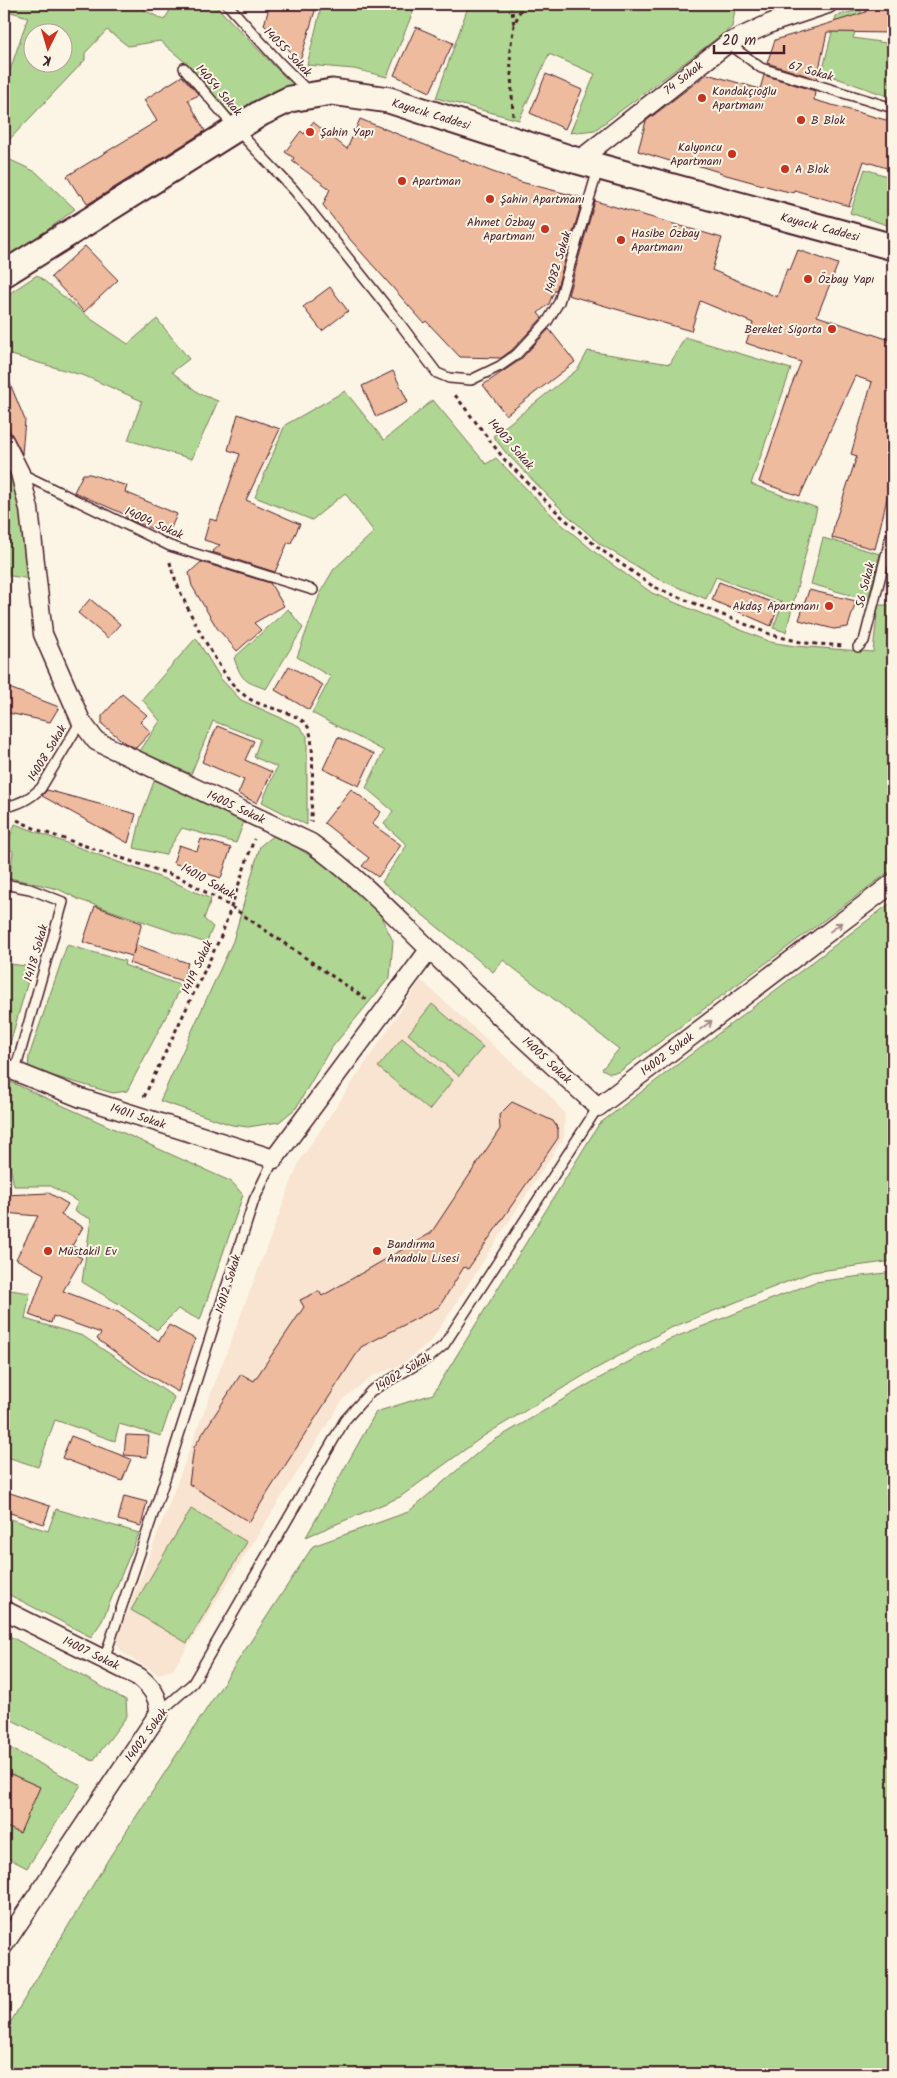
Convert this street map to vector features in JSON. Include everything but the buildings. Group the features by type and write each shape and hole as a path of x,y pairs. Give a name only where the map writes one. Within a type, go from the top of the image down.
{"main road":[{"name":"Kayacık Caddesi","path":"4,274 261,112 290,99 311,94 345,92 389,100 588,164 893,247"}],"street":[{"name":"74 Sokak","path":"588,164 728,43 771,23 828,4"},
{"name":"14005 Sokak","path":"4,441 20,472 29,509 44,634 81,722 96,741 311,843 343,866 394,913 429,950 598,1107"},
{"name":"14002 Sokak","path":"598,1107 893,883"},
{"name":"14012 Sokak","path":"274,1159 429,950"},
{"name":"14011 Sokak","path":"9,1069 81,1098 274,1159"},
{"name":"14007 Sokak","path":"4,1610 139,1677 151,1687 159,1704 159,1713"},
{"name":"14002 Sokak","path":"4,1945 159,1713"}],"lane":[{"name":"14055 Sokak","path":"227,4 274,57 311,94"},
{"name":"67 Sokak","path":"728,43 761,68 893,108"},
{"name":"14054 Sokak","path":"184,68 236,129"},
{"path":"236,129 294,190 396,317 437,373"},
{"name":"14082 Sokak","path":"437,373 471,380 481,376 516,354 547,322 559,302 588,164"},
{"name":"14004 Sokak","path":"20,472 170,546 312,590"},
{"name":"56 Sokak","path":"858,646 864,641 893,528"},
{"name":"14008 Sokak","path":"4,807 33,795 41,788 81,722"},
{"name":"14118 Sokak","path":"4,884 30,889 63,902 9,1069"},
{"name":"14002 Sokak","path":"159,1713 193,1683 346,1420 371,1391 431,1356 444,1346 598,1107"},
{"name":"14012 Sokak","path":"104,1659 164,1482 254,1200 274,1159"}],"path":[{"path":"511,4 514,25"},
{"path":"514,140 510,50 514,25 523,4"},
{"name":"14003 Sokak","path":"437,373 504,459 561,516 600,549 654,587 772,636 805,643 858,646"},
{"path":"170,546 171,566 178,586 228,678 235,687 254,702 293,716 308,726 311,740 311,843"},
{"name":"14010 Sokak","path":"4,807 16,820 25,825 181,878 230,906 384,1012"},
{"name":"14119 Sokak","path":"135,1116 222,934 261,819"}],"shaded area":[{"name":"Bandırma Anadolu Lisesi","path":"421,980 518,1068 544,1089 565,1114 564,1137 432,1340 402,1364 373,1376 344,1398 173,1670 158,1674 123,1653 116,1643 299,1162"}],"green space":[{"path":"4,4 132,4 164,20 174,4 214,4 294,84 235,120 186,63 160,41 128,46 107,30 85,53 85,60 9,140 4,137 4,88 22,35 22,72 72,72 72,22 26,22 28,17 4,10"},
{"path":"322,4 416,4 387,77 354,69 307,65"},
{"path":"469,4 736,4 732,27 595,130 570,133 595,74 549,54 519,120 436,98"},
{"path":"862,9 853,38 893,44 893,98 822,73 836,16"},
{"path":"4,157 36,172 75,209 4,263"},
{"path":"865,169 893,178 893,227 850,213"},
{"path":"37,275 91,319 128,344 157,319 189,359 172,372 200,394 218,401 192,459 128,440 142,401 85,376 4,353 4,297"},
{"path":"685,337 791,369 751,484 817,508 786,632 773,628 783,603 716,577 706,599 656,578 600,544 564,512 506,453 493,436 578,369 588,351 670,364"},
{"path":"345,391 384,440 433,400 486,464 496,458 559,522 596,553 652,593 770,642 795,646 873,652 878,605 893,605 893,869 619,1072 610,1073 602,1069 619,1049 503,960 493,972 382,882 407,845 384,824 393,811 366,788 384,751 312,713 331,677 297,657 321,591 334,569 374,532 345,493 312,520 255,497 285,425"},
{"path":"4,456 17,481 31,579 4,575"},
{"path":"823,538 880,554 868,600 811,584"},
{"path":"288,609 303,628 266,689 248,682 239,671 234,658"},
{"path":"196,638 221,679 241,700 299,726 307,736 307,825 262,802 277,767 254,757 260,739 213,721 191,774 140,751 160,721 142,699"},
{"path":"156,776 245,819 236,843 182,828 165,855 134,848 141,817"},
{"path":"15,824 178,884 211,899 204,919 213,927 206,943 80,900 58,889 10,878 13,851 6,847"},
{"path":"275,834 335,871 379,913 393,941 390,977 329,1051 296,1108 279,1122 248,1127 232,1125 160,1101 233,941 260,846"},
{"path":"893,901 893,1261 812,1272 668,1329 588,1373 485,1435 400,1497 306,1537 376,1412 433,1394 599,1124"},
{"path":"67,945 125,961 124,965 182,986 127,1091 113,1093 28,1069 29,1056"},
{"path":"4,963 32,967 9,1047 4,1054"},
{"path":"432,1004 483,1047 459,1076 408,1034"},
{"path":"402,1038 453,1080 429,1110 378,1067"},
{"path":"4,1079 232,1182 243,1195 200,1320 178,1309 157,1330 82,1282 91,1219 74,1211 78,1202 51,1186 14,1186 4,1137"},
{"path":"893,1272 893,2074 4,2074 4,2033 109,1858 313,1546 408,1512 488,1444 668,1340 815,1282"},
{"path":"4,1289 30,1293 25,1319 83,1336 174,1397 161,1436 119,1424 115,1441 55,1420 38,1467 4,1456"},
{"path":"56,1509 139,1533 102,1621 91,1637 4,1592 4,1517 48,1531"},
{"path":"191,1509 247,1542 187,1643 131,1610"},
{"path":"4,1633 126,1700 127,1716 93,1761 4,1716"},
{"path":"4,1745 81,1785 27,1868 4,1856"}],"place":[{"name":"Kondakçıoğlu Apartmanı","path":"702,98"},
{"name":"B Blok","path":"801,120"},
{"name":"Şahin Yapı","path":"310,132"},
{"name":"Kalyoncu Apartmanı","path":"732,154"},
{"name":"A Blok","path":"785,169"},
{"name":"Apartman","path":"402,181"},
{"name":"Şahin Apartmanı","path":"490,199"},
{"name":"Ahmet Özbay Apartmanı","path":"545,229"},
{"name":"Hasibe Özbay Apartmanı","path":"621,240"},
{"name":"Özbay Yapı","path":"808,279"},
{"name":"Bereket Sigorta","path":"832,329"},
{"name":"Akdaş Apartmanı","path":"829,606"},
{"name":"Müstakil Ev","path":"48,1251"},
{"name":"Bandırma Anadolu Lisesi","path":"377,1251"}]}
